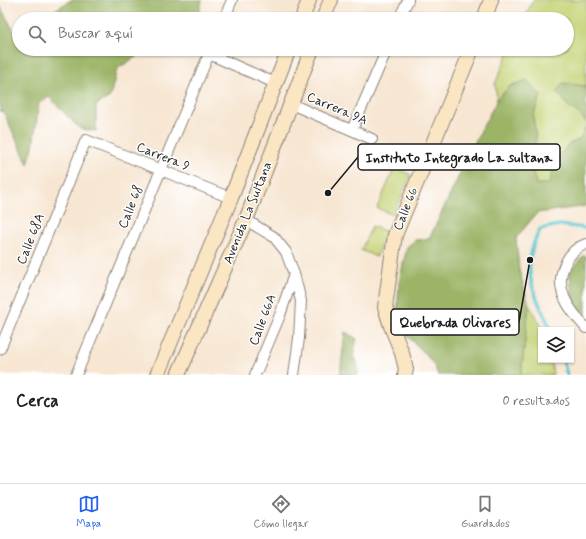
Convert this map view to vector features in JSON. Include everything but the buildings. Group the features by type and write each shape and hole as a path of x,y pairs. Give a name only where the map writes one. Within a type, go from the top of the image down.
{"street":[{"path":"227,12 232,0"},
{"path":"305,12 310,0"},
{"path":"327,12 331,0"},
{"path":"403,12 408,0"},
{"path":"487,12 491,0"},
{"name":"Calle 68","path":"76,375 208,56"},
{"path":"220,56 275,83"},
{"name":"Avenida La Sultana","path":"158,375 286,56"},
{"name":"Avenida La Sultana","path":"178,375 246,220 309,56"},
{"path":"352,130 384,56"},
{"name":"Calle 66","path":"405,375 406,369 402,353 390,326 385,307 395,235 469,56"},
{"name":"Carrera 9A","path":"291,104 372,139"},
{"name":"Carrera 9","path":"86,140 230,198"},
{"name":"Calle 68A","path":"0,348 86,140"},
{"path":"246,220 274,237 286,252 294,274 302,301 294,375"},
{"path":"586,244 570,254 561,271 561,289 572,311 586,328"},
{"name":"Calle 66A","path":"255,375 280,315 294,274"}],"green space":[{"path":"71,0 202,0 199,12 52,12"},
{"path":"533,0 586,0 586,86 582,86 569,107 580,114 586,122 586,126 580,139 569,144 556,160 549,184 536,185 532,168 536,138 533,116 541,95 527,80 510,86 497,100 495,84 507,56 574,56 574,12 527,12"},
{"path":"0,6 12,28 12,56 137,56 117,69 110,97 96,105 96,131 80,129 49,97 39,103 33,147 28,164 3,111 0,112"},
{"path":"527,80 541,95 533,116 536,138 532,168 536,184 549,184 556,160 569,144 580,139 586,126 586,206 537,213 516,238 519,270 529,305 521,375 438,375 434,365 422,350 406,335 397,315 399,282 407,247 415,240 429,239 476,140 497,100 510,86"},
{"path":"563,83 586,86 586,122 580,114 569,107 557,92"},
{"path":"395,167 411,175 393,215 377,208"},
{"path":"372,226 387,232 376,257 361,250"},
{"path":"583,256 586,256 586,318 577,306 573,296 570,279 570,271"},
{"path":"529,305 542,327 538,327 538,363 551,363 553,375 521,375"},
{"path":"345,332 357,339 353,356 358,365 358,375 340,375"}],"waterway":[{"path":"550,327 533,289 531,279 529,268 530,257 534,244 540,229 559,225 586,228"},
{"path":"564,363 567,375"}],"place":[{"name":"Instituto Integrado La sultana","path":"328,193"},
{"name":"Quebrada Olivares","path":"530,260"}]}
